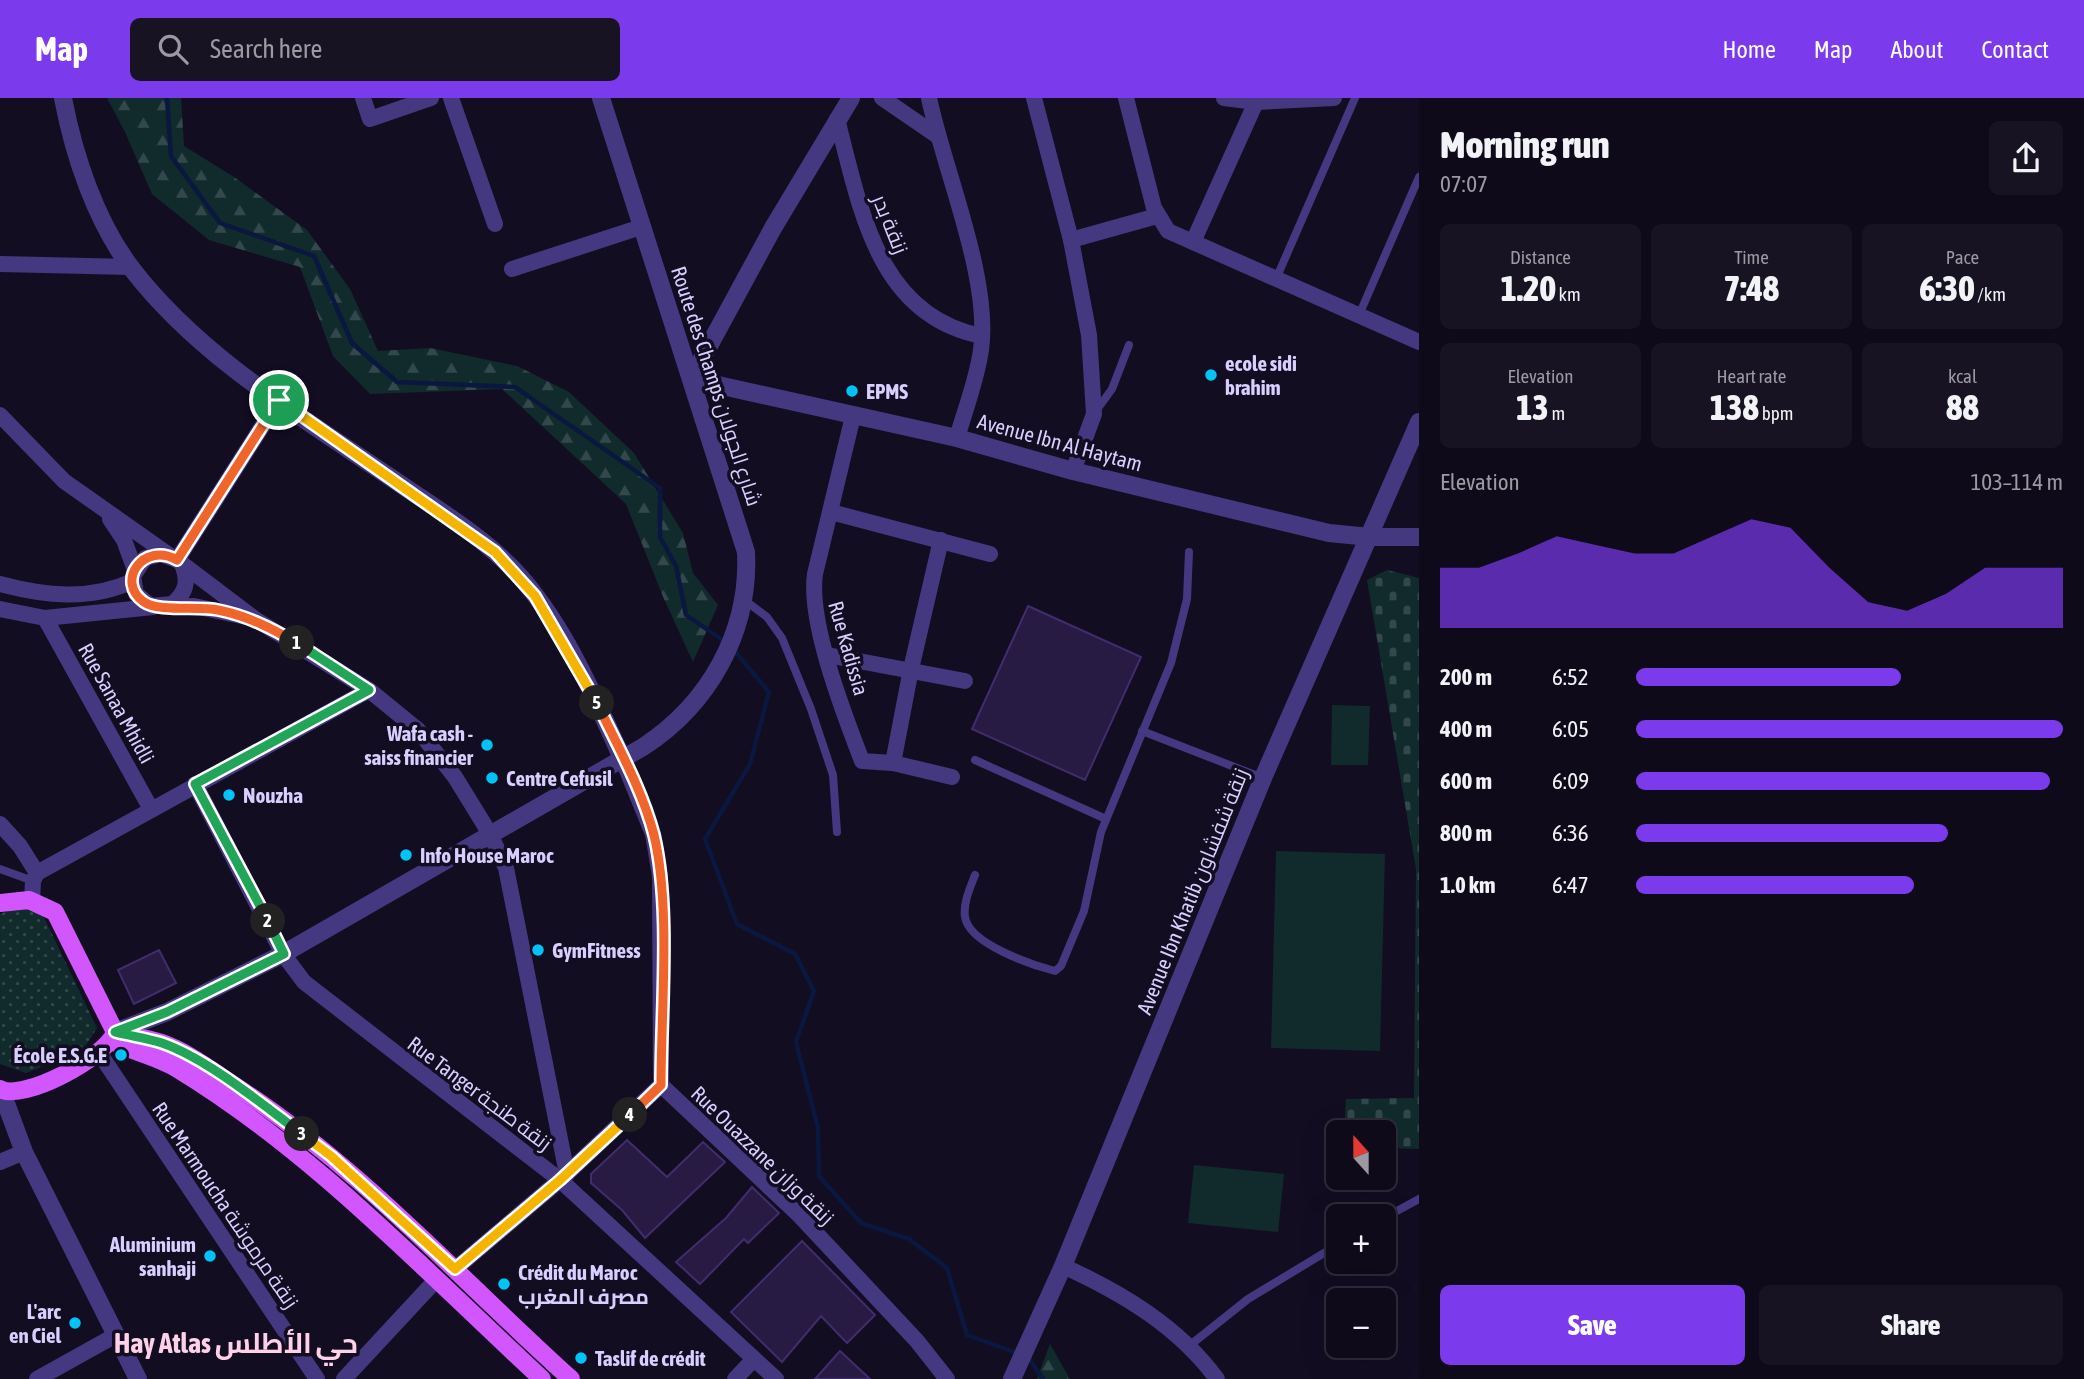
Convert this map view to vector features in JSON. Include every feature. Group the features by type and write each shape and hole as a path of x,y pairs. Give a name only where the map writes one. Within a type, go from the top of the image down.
{"main road":[{"path":"0,903 32,901 55,912 109,1042 175,1067 290,1150 436,1280 541,1379"},
{"path":"1,1089 22,1091 109,1042 161,1043 184,1053 255,1099 331,1156 570,1379"}],"street":[{"path":"63,98 88,186 131,267 183,324 224,360 461,526 515,572 560,634 590,688 622,758"},
{"path":"363,98 370,119 431,98"},
{"path":"451,98 495,224"},
{"name":"Route des Champs شارع الجولان","path":"109,1042 284,954 666,732 708,687 730,642 741,606 747,571 741,532 601,98"},
{"path":"691,379 773,228 851,98"},
{"path":"882,98 936,135"},
{"path":"929,98 936,135 971,254 979,298 981,351 957,438"},
{"path":"1034,98 1071,240 1087,323 1094,414 1073,471"},
{"path":"1126,98 1157,216 1168,231 1419,342"},
{"path":"1224,98 1256,102 1334,98"},
{"path":"1193,242 1256,102"},
{"name":"زنقة بدر","path":"837,119 855,188 881,261 900,288 935,321 956,331 982,336"},
{"path":"1071,240 1157,216"},
{"path":"512,269 641,228"},
{"path":"0,264 131,267"},
{"name":"Avenue Ibn Al Haytam","path":"691,379 957,438 1073,471 1329,533 1414,540"},
{"path":"176,561 279,400"},
{"path":"0,415 64,481 255,620 369,690 418,730 437,752 491,834 500,852 510,885 563,1177"},
{"name":"Rue Kadissia","path":"853,416 813,591 818,627 862,761 893,763 952,777"},
{"name":"Avenue Ibn Khatib زنقة شفشاون","path":"1012,1379 1063,1266 1263,778 1419,422"},
{"path":"101,509 117,528 140,599 161,607 179,598 186,584 176,561"},
{"path":"831,512 990,554"},
{"path":"893,763 911,668 941,540"},
{"path":"0,584 78,595 98,595 134,576 139,563 153,555 176,561"},
{"path":"0,609 45,618 194,606 255,620"},
{"name":"Rue Sanaa Mhidli","path":"45,618 151,809"},
{"path":"827,655 911,668 965,681"},
{"path":"35,877 195,784 369,690"},
{"name":"Rue Ouazzane زنقة وزان","path":"622,758 653,834 660,876 661,1085 799,1215 917,1341 947,1379"},
{"name":"Rue Tanger زنقة طنجة","path":"195,784 284,954 294,970 317,994 563,1177 776,1379"},
{"path":"0,824 20,846 35,877 32,901"},
{"name":"Rue Marmoucha زنقة مرموشة","path":"109,1042 317,1379"},
{"path":"455,1269 563,1177 661,1085"},
{"path":"1,1089 24,1152 138,1379"},
{"path":"0,1162 24,1152"},
{"path":"1063,1266 1118,1294 1165,1325 1189,1346 1217,1379"},
{"path":"344,1379 436,1280"},
{"path":"37,1379 116,1335"},
{"path":"735,1379 754,1359"}],"lane":[{"path":"1276,279 1355,98"},
{"path":"1359,315 1419,177"},
{"path":"1094,414 1112,389 1129,345"},
{"path":"975,875 967,895 965,916 968,926 978,936 1021,962 1055,971 1066,960 1080,924 1093,862 1106,819 1181,632 1187,599 1189,552"},
{"path":"741,606 767,617 782,638 811,709 833,775 837,832"},
{"path":"1142,731 1263,778"},
{"path":"975,760 1106,819"},
{"path":"0,869 35,877"},
{"path":"1396,1211 1419,1199"},
{"path":"1189,1346 1248,1299 1326,1252"}],"green space":[{"path":"107,98 181,98 184,146 234,177 307,230 350,289 378,351 430,348 517,366 569,392 634,453 683,533 693,573 718,605 693,662 664,599 626,504 502,389 370,394 333,356 300,267 209,240 152,194"},
{"path":"1387,570 1419,578 1419,1149 1396,1148 1396,1120 1345,1120 1346,1099 1414,1098 1416,869 1367,580"},
{"path":"1332,705 1370,706 1368,765 1331,765"},
{"path":"1276,851 1385,854 1380,1051 1271,1048"},
{"path":"15,908 28,909 43,915 97,1028 83,1050 26,1073 0,1064 0,914"},
{"path":"1194,1165 1284,1174 1278,1232 1188,1223"},
{"path":"1050,1344 1070,1379 1037,1379"}],"building":[{"path":"1028,606 1141,657 1085,780 972,729"},
{"path":"159,950 176,983 134,1004 118,970"},
{"path":"627,1140 667,1177 703,1142 725,1162 645,1238 622,1210 591,1183 591,1174"},
{"path":"752,1187 779,1213 748,1243 744,1239 700,1284 676,1262 726,1218"},
{"path":"802,1241 875,1315 847,1343 821,1316 782,1362 731,1312"},
{"path":"840,1351 870,1379 815,1379"}],"waterway":[{"path":"167,98 171,156 220,223 314,256 352,343 397,382 515,387 660,488 660,537 676,566 686,615 727,643"},
{"path":"733,649 769,692 750,764 705,839 737,924 795,954 814,991 796,1042 818,1128 819,1176 861,1223 909,1239 947,1268 967,1335 1020,1354"},
{"path":"1028,1357 1043,1379"}],"place":[{"name":"ecole sidi brahim","path":"1211,375"},
{"name":"EPMS","path":"852,391"},
{"name":"Wafa cash - saiss financier","path":"487,745"},
{"name":"Centre Cefusil","path":"492,778"},
{"name":"Nouzha","path":"229,795"},
{"name":"Info House Maroc","path":"406,855"},
{"name":"GymFitness","path":"538,950"},
{"name":"École E.S.G.E","path":"121,1055"},
{"name":"Aluminium sanhaji","path":"210,1256"},
{"name":"Crédit du Maroc مصرف المغرب","path":"504,1284"},
{"name":"L'arc en Ciel","path":"75,1323"},
{"name":"Taslif de crédit","path":"581,1358"}],"district":[{"name":"Hay Atlas حي الأطلس","path":"236,1343"}],"route":[{"path":"279,400 471,533 515,572 560,634 590,688 639,796 653,834 660,876 662,923 661,1085 560,1180 455,1269 331,1156 255,1099 184,1053 161,1043 115,1032 167,1012 284,954 195,784 369,690 255,620 194,606 151,606 140,599 134,588 135,570 145,558 161,554 177,560 279,400"}]}
